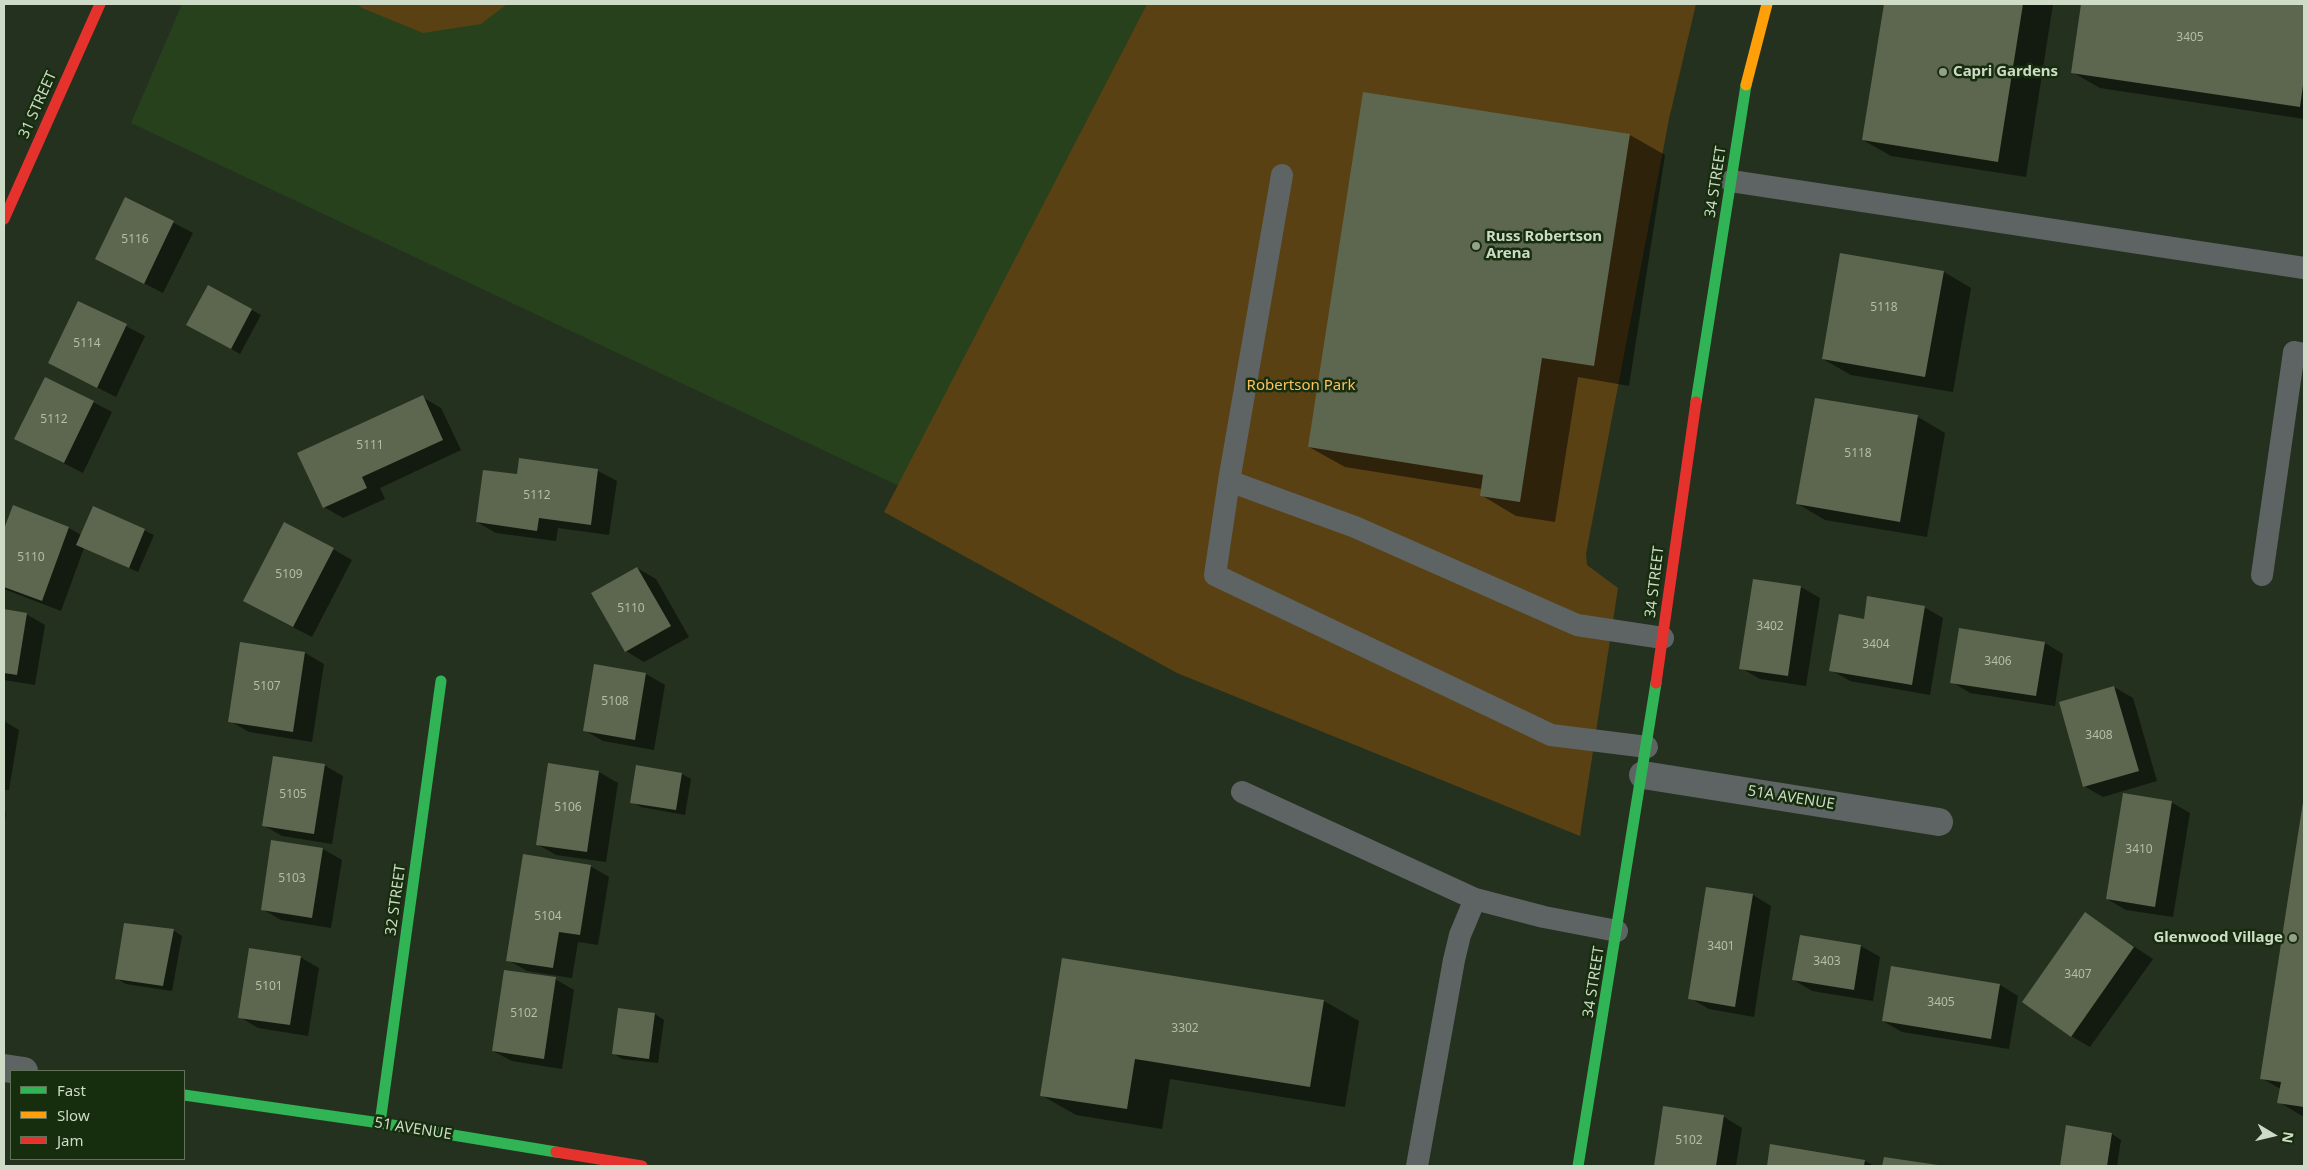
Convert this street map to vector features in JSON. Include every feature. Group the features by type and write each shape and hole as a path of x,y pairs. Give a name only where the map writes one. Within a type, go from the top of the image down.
{"street":[{"name":"31 STREET","path":"4,219 100,4"},
{"name":"34 STREET","path":"1578,1166 1643,775 1710,308 1748,74 1767,4"},
{"name":"32 STREET","path":"380,1123 441,680"},
{"name":"51A AVENUE","path":"1643,775 1939,822"},
{"path":"4,1068 17,1070"},
{"name":"51 AVENUE","path":"185,1094 380,1123 642,1166"}],"lane":[{"path":"1282,175 1229,481 1215,575 1551,735 1647,747"},
{"path":"1732,181 2304,268"},
{"path":"2262,575 2294,352 2304,354"},
{"path":"1229,481 1355,528 1577,625 1663,638"},
{"path":"1242,792 1475,899 1544,917 1617,931"},
{"path":"1417,1166 1454,960 1460,935 1475,899"}],"shaded area":[{"path":"182,4 1147,4 899,486 131,123"}],"green space":[{"path":"357,4 507,4 481,24 423,33 362,8"},
{"name":"Robertson Park","path":"1147,4 1696,4 1669,119 1586,554 1587,565 1618,588 1580,836 1177,673 884,512"}],"building":[{"name":"Capri Gardens","path":"1884,4 2023,4 1998,162 1862,140"},
{"name":"Capri Gardens","path":"2081,4 2304,4 2304,78 2300,107 2071,73"},
{"name":"Russ Robertson Arena","path":"1363,92 1630,134 1594,366 1542,358 1520,502 1480,496 1483,475 1308,447"},
{"path":"125,197 174,221 144,284 95,259"},
{"path":"1840,253 1944,271 1925,377 1822,359"},
{"path":"208,285 252,309 231,349 186,325"},
{"path":"78,301 127,324 97,388 48,363"},
{"path":"45,377 94,401 64,463 14,439"},
{"path":"423,395 443,440 362,477 367,488 323,508 297,453"},
{"path":"1815,398 1918,415 1900,522 1796,504"},
{"path":"519,458 598,469 591,525 539,518 537,531 476,522 483,470 517,474"},
{"path":"13,505 69,527 42,601 4,587 4,529"},
{"path":"93,506 145,529 129,568 76,545"},
{"path":"284,522 334,548 293,627 243,601"},
{"path":"637,567 671,626 625,652 591,593"},
{"path":"1753,579 1801,586 1788,676 1739,669"},
{"path":"1867,596 1925,606 1912,685 1829,671 1839,614 1864,619"},
{"path":"4,609 27,613 17,675 4,673"},
{"path":"1959,628 2045,642 2036,696 1950,683"},
{"path":"240,642 305,652 293,732 228,722"},
{"path":"594,664 646,673 635,740 583,731"},
{"path":"2114,686 2139,771 2083,787 2059,702"},
{"path":"273,756 325,764 314,834 262,826"},
{"path":"548,763 599,771 587,852 536,845"},
{"path":"636,765 682,773 676,810 630,803"},
{"path":"2123,793 2172,801 2155,907 2106,899"},
{"name":"Glenwood Village","path":"2303,802 2304,1107 2277,1103 2281,1082 2260,1079"},
{"path":"271,840 323,848 312,918 261,910"},
{"path":"523,854 591,865 580,935 559,932 553,968 506,961"},
{"path":"1706,887 1753,894 1735,1007 1688,999"},
{"path":"2085,912 2134,947 2071,1037 2022,1002"},
{"path":"124,923 174,929 163,986 115,979"},
{"path":"1800,935 1861,945 1854,990 1792,980"},
{"path":"249,948 301,956 290,1025 238,1018"},
{"path":"1062,958 1324,1000 1310,1087 1135,1059 1127,1109 1040,1096"},
{"path":"1891,966 2000,984 1991,1039 1882,1021"},
{"path":"504,970 556,977 544,1059 492,1051"},
{"path":"618,1008 655,1013 649,1059 612,1054"},
{"path":"1663,1106 1724,1115 1716,1166 1654,1166"},
{"path":"2066,1125 2112,1133 2107,1166 2060,1166"},
{"path":"1770,1144 1865,1160 1864,1166 1767,1166"},
{"path":"1884,1157 1938,1165 1938,1166 1882,1166"}],"traffic: fast":[{"path":"1696,402 1746,85"},
{"path":"380,1123 441,681"},
{"path":"1578,1166 1656,683"},
{"path":"185,1095 380,1123 556,1152"}],"traffic: slow":[{"path":"1746,85 1767,4"}],"traffic: jam":[{"path":"4,219 100,4"},
{"path":"1656,683 1696,402"},
{"path":"556,1152 642,1166"}],"place":[{"name":"Capri Gardens","path":"1943,72"},
{"name":"Russ Robertson Arena","path":"1476,246"},
{"name":"Glenwood Village","path":"2293,938"}]}
